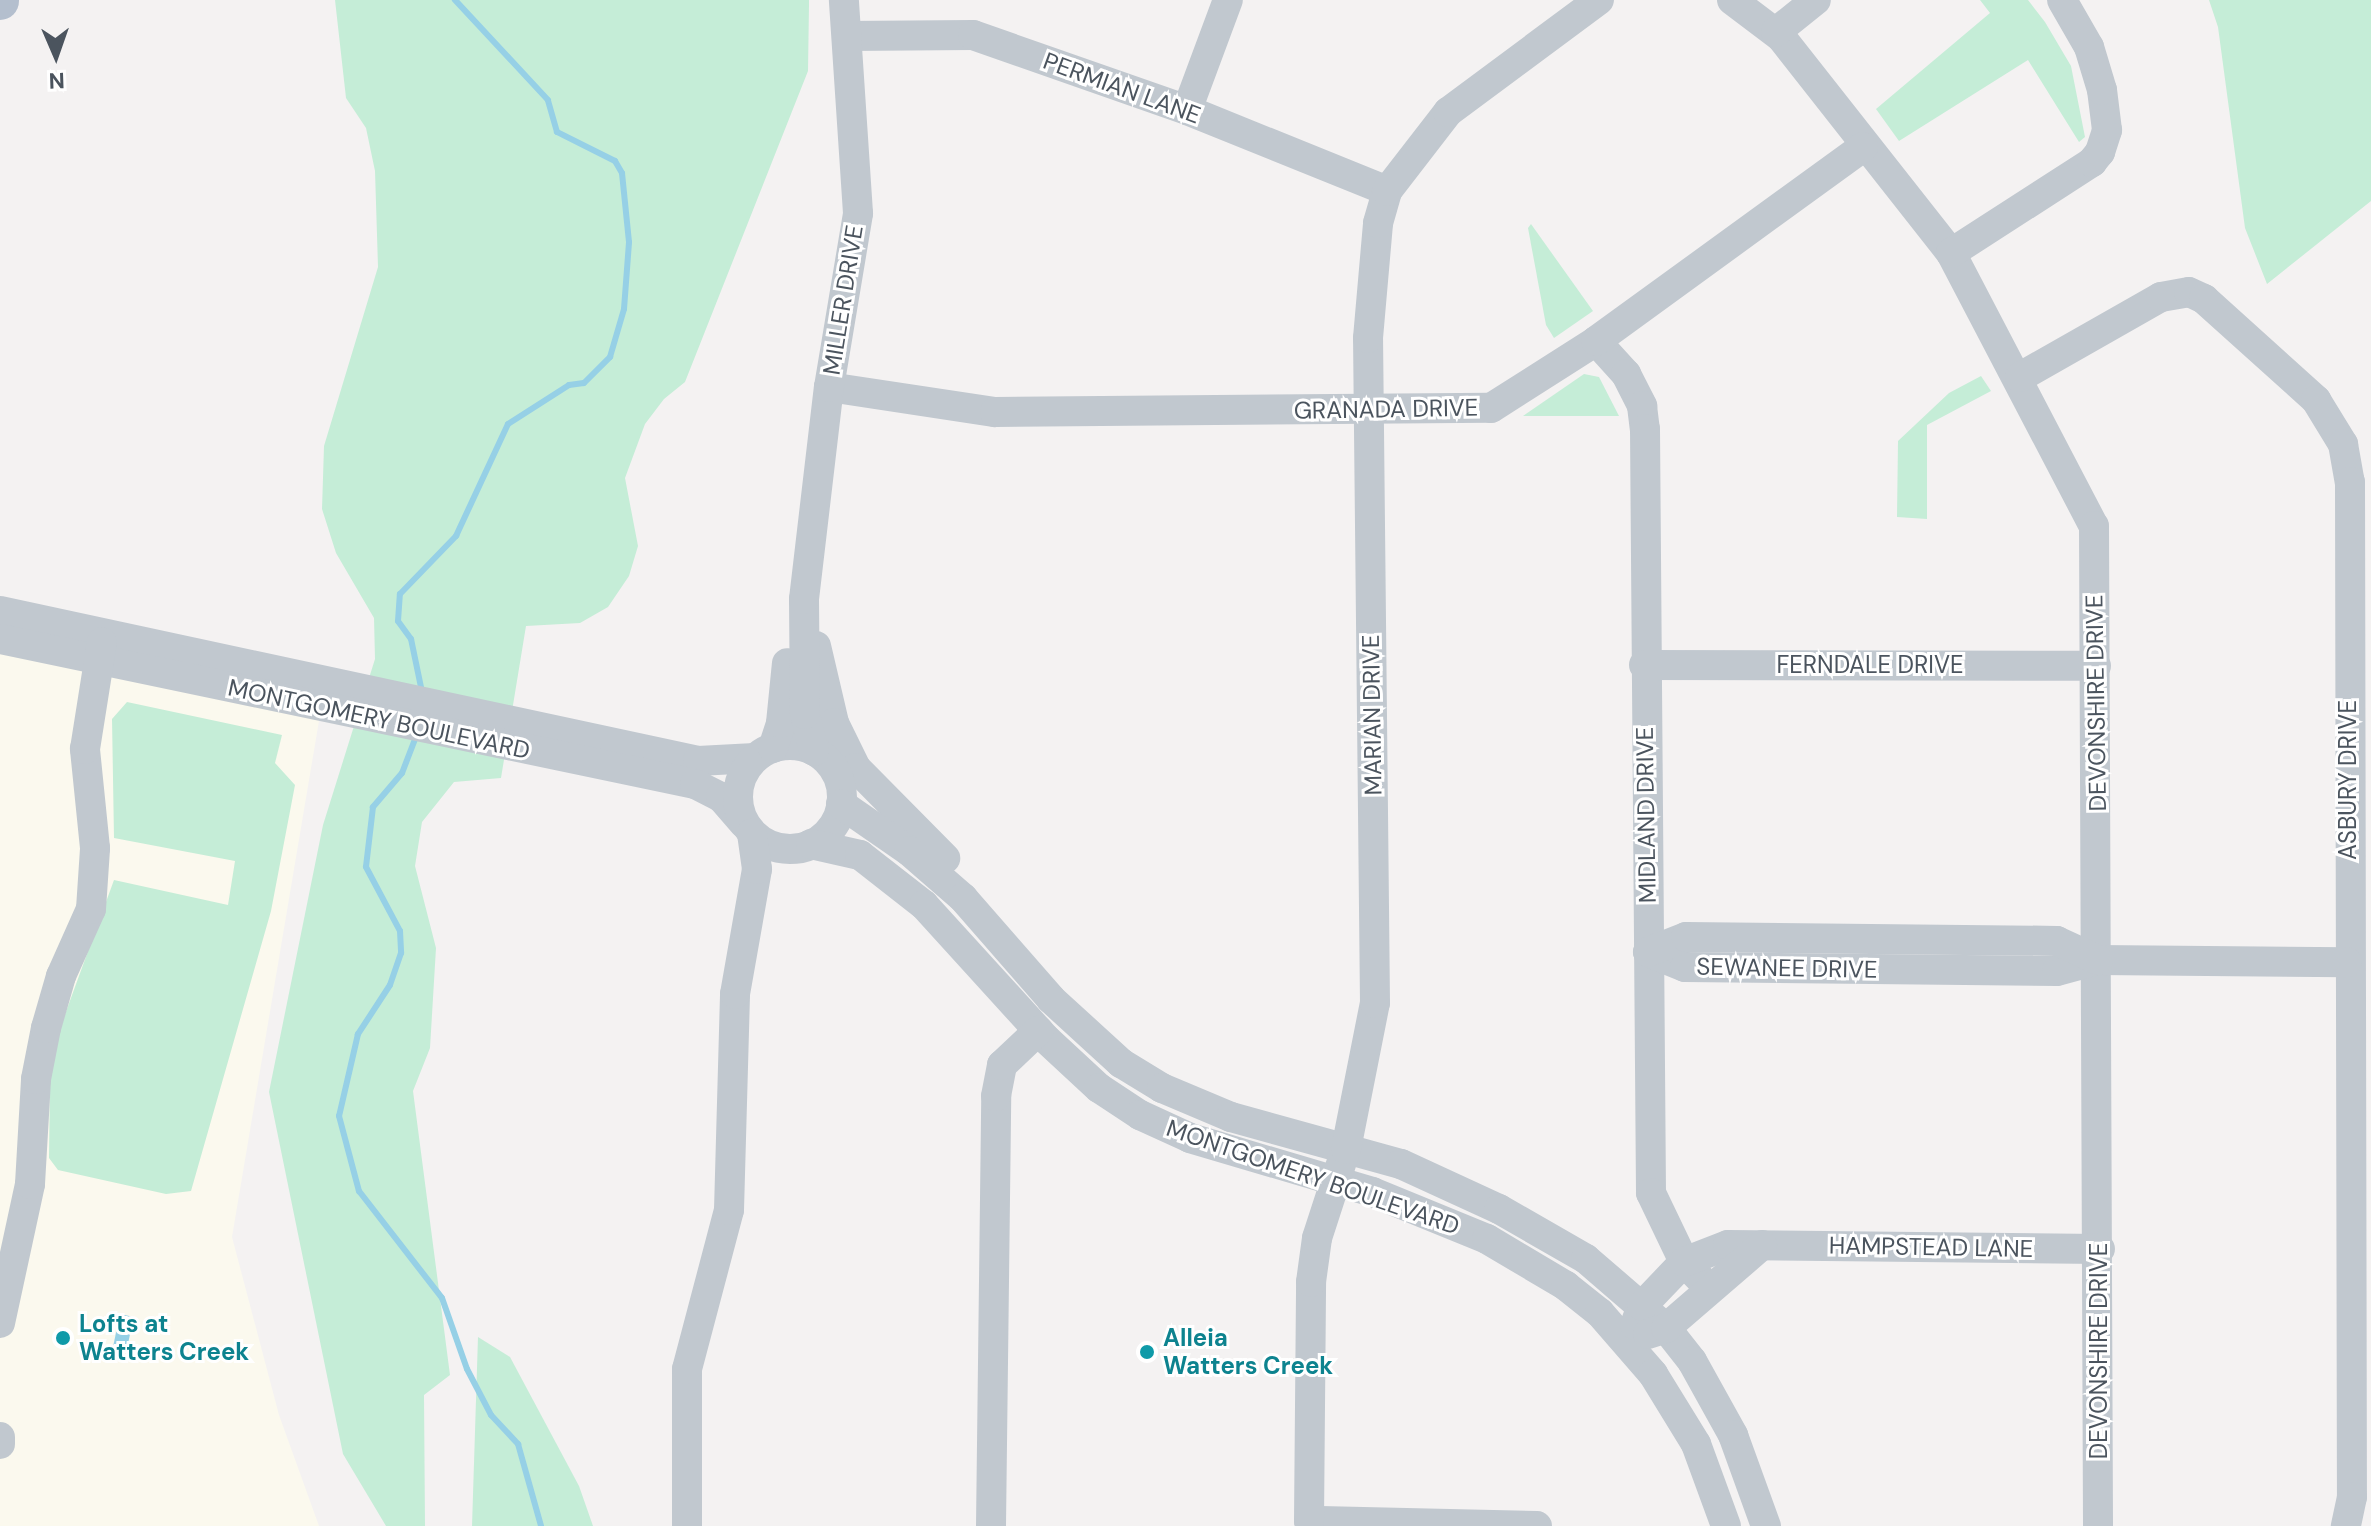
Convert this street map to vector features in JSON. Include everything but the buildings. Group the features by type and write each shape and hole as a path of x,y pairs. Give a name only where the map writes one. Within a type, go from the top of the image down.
{"street":[{"name":"MILLER DRIVE","path":"814,751 805,714 804,599 829,387 858,213 844,0"},
{"path":"1187,110 1228,0"},
{"name":"MARIAN DRIVE","path":"1537,1526 1309,1521 1311,1282 1317,1238 1346,1149 1375,1003 1369,323 1378,223 1387,191 1448,112 1599,0"},
{"name":"DEVONSHIRE DRIVE","path":"1732,0 1776,32 1863,147 1951,253 2020,377 2094,526 2100,1249 2098,1526"},
{"path":"1776,32 1816,0"},
{"path":"1951,253 2092,162 2100,152 2107,130 2102,90 2089,47 2062,0"},
{"name":"PERMIAN LANE","path":"847,36 973,35 1187,110 1387,191"},
{"name":"GRANADA DRIVE","path":"829,387 995,412 1491,408 1596,341 1863,147"},
{"name":"ASBURY DRIVE","path":"2020,377 2161,297 2189,292 2215,309 2332,420 2350,482 2347,962 2352,1497 2346,1526"},
{"name":"MIDLAND DRIVE","path":"1596,341 1626,374 1642,406 1645,429 1644,665 1651,1193 1684,1262 1708,1287"},
{"name":"MILLER DRIVE","path":"764,753 804,599"},
{"path":"804,599 834,723 856,768 950,863 978,915"},
{"name":"MONTGOMERY BOULEVARD","path":"0,611 100,648"},
{"name":"MONTGOMERY BOULEVARD","path":"0,639 100,648 507,734 695,784 721,797 748,828"},
{"path":"0,1323 30,1184 36,1079 46,1028 61,976 91,909 95,848 85,749 100,648"},
{"name":"FERNDALE DRIVE","path":"1644,665 2096,666"},
{"name":"MONTGOMERY BOULEVARD","path":"507,734 698,761 764,753"},
{"path":"687,1526 687,1369 729,1210 736,976 757,869 738,796 764,753 814,751 836,773 841,804 828,832 804,846 781,866 736,976"},
{"name":"MONTGOMERY BOULEVARD","path":"841,804 909,851 978,915 1051,999 1121,1063 1162,1088 1231,1117 1401,1164 1499,1209 1586,1259 1666,1328 1713,1395 1754,1483 1766,1526"},
{"path":"748,828 773,846 804,846"},
{"name":"MONTGOMERY BOULEVARD","path":"804,846 860,855 913,896 1038,1031 1099,1088 1140,1115 1190,1138 1336,1182 1487,1239 1566,1286 1627,1341 1696,1444 1726,1526"},
{"name":"SEWANEE DRIVE","path":"1648,952 1686,937 2057,941 2098,960 2347,962"},
{"path":"991,1526 996,1096 1002,1065 1038,1031"},
{"name":"HAMPSTEAD LANE","path":"1627,1341 1642,1306 1684,1262 1728,1245 2100,1249"},
{"path":"1627,1341 1666,1328 1708,1287 1762,1245"},
{"path":"0,1437 0,1444"}],"shaded area":[{"path":"0,645 320,715 232,1237 279,1415 319,1526 0,1526"}],"green space":[{"path":"335,0 809,0 808,71 685,382 664,399 645,424 625,478 638,546 629,576 608,607 580,623 526,626 501,778 454,782 422,822 415,866 436,948 430,1048 413,1091 450,1375 424,1395 425,1526 386,1526 343,1454 269,1092 323,825 375,659 374,618 336,553 322,509 324,446 378,267 375,171 366,128 346,98"},
{"path":"1980,0 2028,0 2045,22 2071,66 2085,137 2079,142 2028,60 1899,141 1876,109 1990,13"},
{"path":"2209,0 2371,0 2371,201 2267,284 2245,228 2218,27"},
{"path":"1531,224 1593,311 1554,338 1546,325 1528,228"},
{"path":"1584,374 1599,377 1619,416 1523,416"},
{"path":"1981,376 1991,391 1927,425 1927,519 1897,517 1898,441 1949,393"},
{"path":"127,702 282,735 275,763 295,785 271,911 191,1191 166,1194 58,1170 49,1158 50,1081 60,1028 114,880 228,905 235,861 114,838 112,719"},
{"path":"478,1337 510,1357 579,1486 593,1526 472,1526"}],"water":[{"path":"120,1314 134,1317 127,1350 113,1347"}],"waterway":[{"path":"422,692 411,639 398,621 400,594 456,536 508,424 569,385 584,383 610,357 624,309 629,242 622,173 615,161 557,132 548,100 455,0"},
{"path":"417,734 402,773 373,807 366,867 400,931 401,953 390,985 358,1034 339,1116 359,1191 442,1298 467,1369 491,1415 518,1444 541,1526"}],"place":[{"name":"Lofts at Watters Creek","path":"63,1338"},
{"name":"Alleia Watters Creek","path":"1147,1352"}]}
